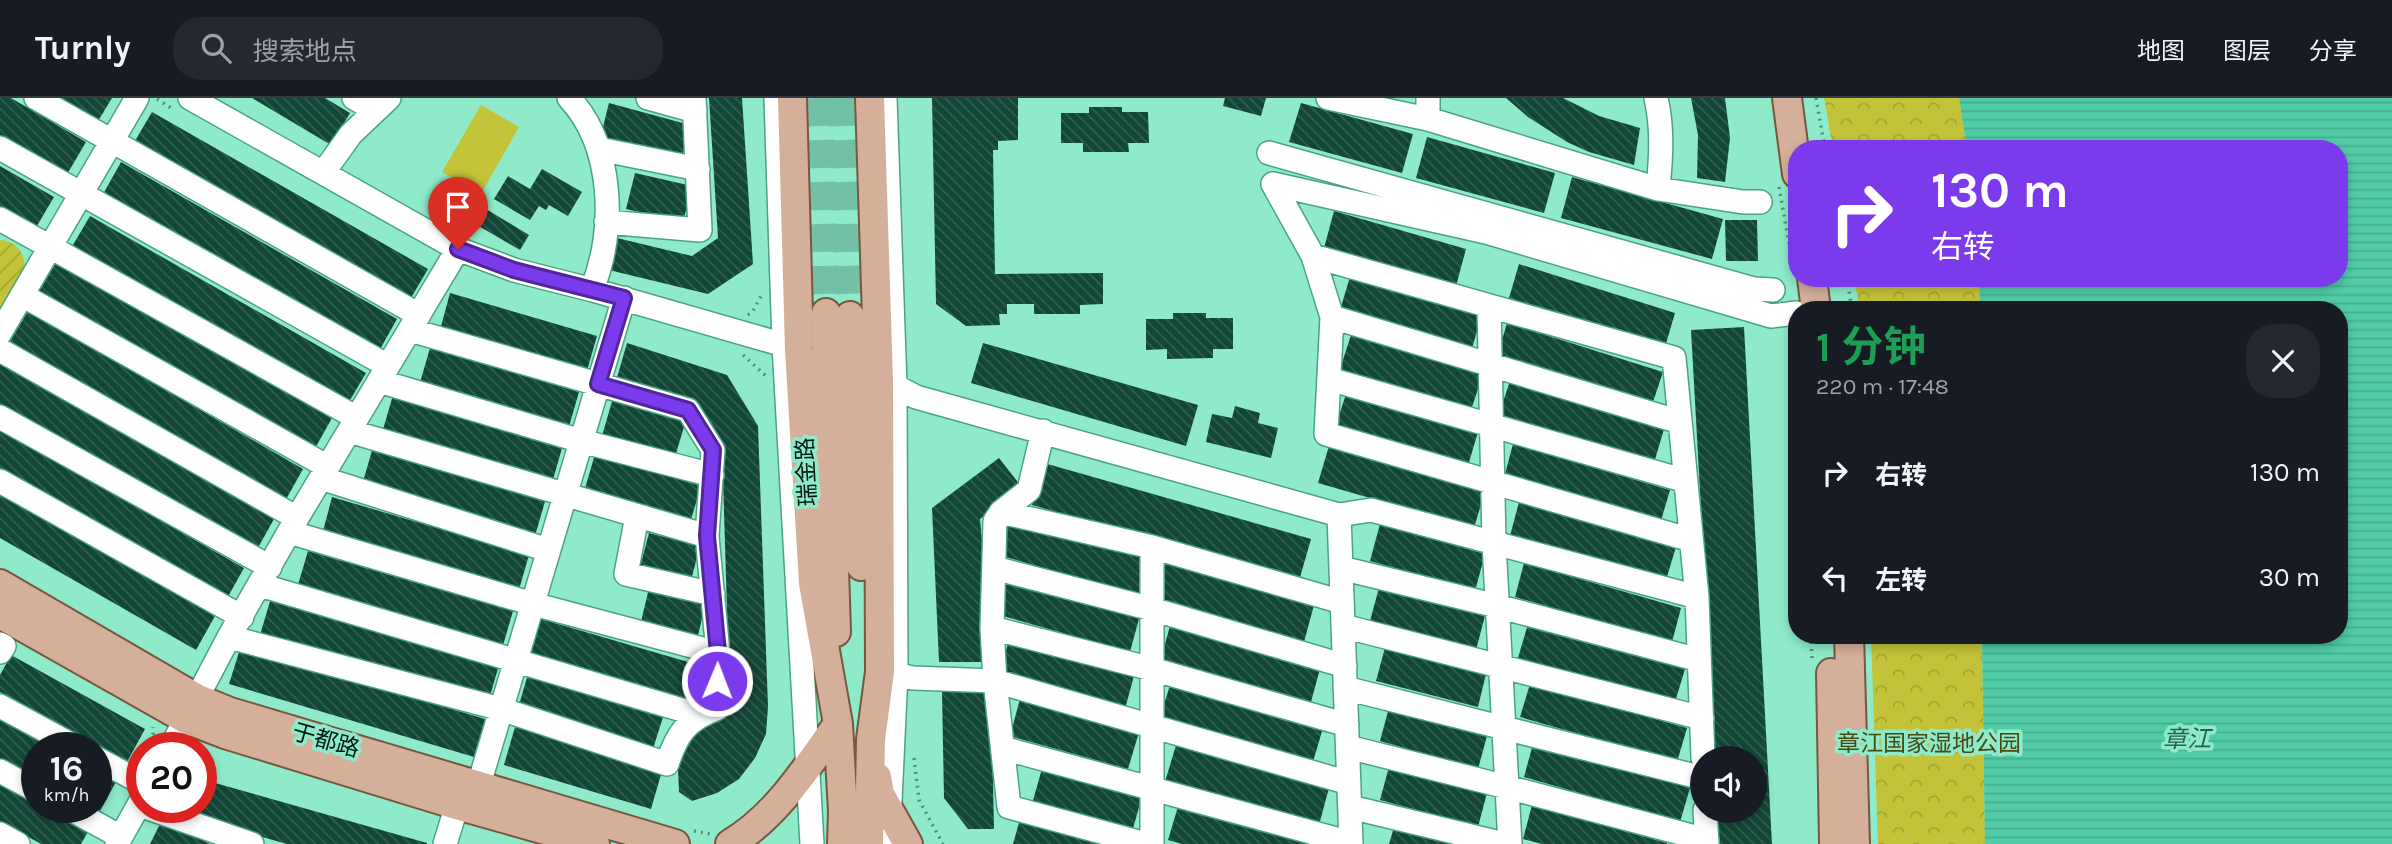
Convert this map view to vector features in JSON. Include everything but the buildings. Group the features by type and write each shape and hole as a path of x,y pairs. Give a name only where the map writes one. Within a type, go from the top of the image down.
{"main road":[{"name":"瑞金路","path":"792,98 791,347 813,583 838,724 842,844"},
{"path":"870,98 887,384 888,673 871,739 880,794 908,844"},
{"path":"1787,98 1793,140"},
{"path":"1802,98 1809,140"},
{"path":"730,844 754,828 772,811 838,724 838,315 871,739 870,844"},
{"name":"于都路","path":"0,584 192,709 225,734 595,844"},
{"name":"于都路","path":"0,614 192,709 230,712 675,844"},
{"path":"1830,644 1834,844"},
{"path":"1849,644 1855,844"}],"street":[{"path":"0,481 236,627 501,709 667,764 675,741 683,730 699,715 716,709 718,653 707,536 713,450 688,410 598,384 415,323 36,98"},
{"path":"0,333 137,98"},
{"path":"190,98 458,249 514,270 592,289 791,347"},
{"path":"354,98 382,104"},
{"path":"569,98 585,119 599,149 606,186 606,222 602,252 592,289"},
{"path":"606,222 700,230 694,105 648,98"},
{"path":"776,98 791,347 801,676 813,844"},
{"path":"885,98 887,384 916,397 1339,515 1371,510 1697,597"},
{"path":"1328,98 1428,109 1658,189 1743,202 1760,202"},
{"path":"1656,98 1661,130 1658,189"},
{"path":"323,173 351,134 382,104"},
{"path":"0,148 383,374 581,441 712,475"},
{"path":"599,149 698,169"},
{"path":"1269,153 1754,289 1773,290"},
{"path":"1691,540 1326,434 1332,317 1313,256 1273,184 1486,232 1771,316 1788,314"},
{"path":"0,219 353,425 564,495 707,536"},
{"path":"179,732 293,525 458,249"},
{"path":"1313,256 1674,358 1697,597 1703,746"},
{"path":"22,295 324,472 548,550"},
{"path":"479,784 624,298"},
{"path":"1489,306 1494,543 1510,844"},
{"path":"1332,317 1680,422"},
{"path":"0,350 293,525 533,604 718,653"},
{"path":"1329,379 1686,481"},
{"path":"0,417 265,576 515,661 699,715"},
{"path":"1043,431 1029,489 1001,512 995,521 992,628 1009,807 1146,844"},
{"path":"1001,512 1152,547 1342,602"},
{"path":"1003,748 1351,843 1339,515"},
{"path":"638,516 626,574 713,594"},
{"path":"1152,547 1152,844"},
{"path":"993,568 1152,608 1345,677 1504,727 1690,775"},
{"path":"1341,568 1699,660"},
{"path":"1343,626 1702,718"},
{"path":"992,628 1152,669 1507,787 1707,842 1706,823"},
{"path":"0,644 4,646 0,652"},
{"path":"888,844 888,673 921,678 995,681 1349,783"},
{"path":"0,706 48,732"},
{"path":"0,771 21,782"},
{"path":"112,773 126,785"},
{"path":"445,844 457,805"},
{"path":"1350,807 1504,844"},
{"path":"91,823 119,841 129,823"},
{"path":"200,823 253,844"},
{"path":"0,834 18,844"}],"path":[{"path":"1816,98 1823,140"},
{"path":"747,316 753,311 762,293"},
{"path":"914,758 919,800 943,844"}],"green space":[{"path":"1824,98 1959,98 1966,140 1831,140"},
{"path":"481,105 519,127 481,194 442,172"},
{"path":"0,240 12,243 20,250 25,267 0,314"},
{"path":"1856,287 1979,287 1980,301 1858,301"},
{"name":"章江国家湿地公园","path":"1871,644 1982,644 1985,844 1878,844"}],"water":[{"name":"章江","path":"1959,98 2392,98 2392,844 1985,844 1982,644 2348,644 2348,301 1980,301 1979,287 2348,287 2348,140 1966,140"}],"tunnel":[{"path":"819,98 826,313"},
{"path":"842,98 850,316"}],"route":[{"path":"458,249 514,270 624,298 598,384 688,410 713,450 707,536 718,653 717,681"}]}
